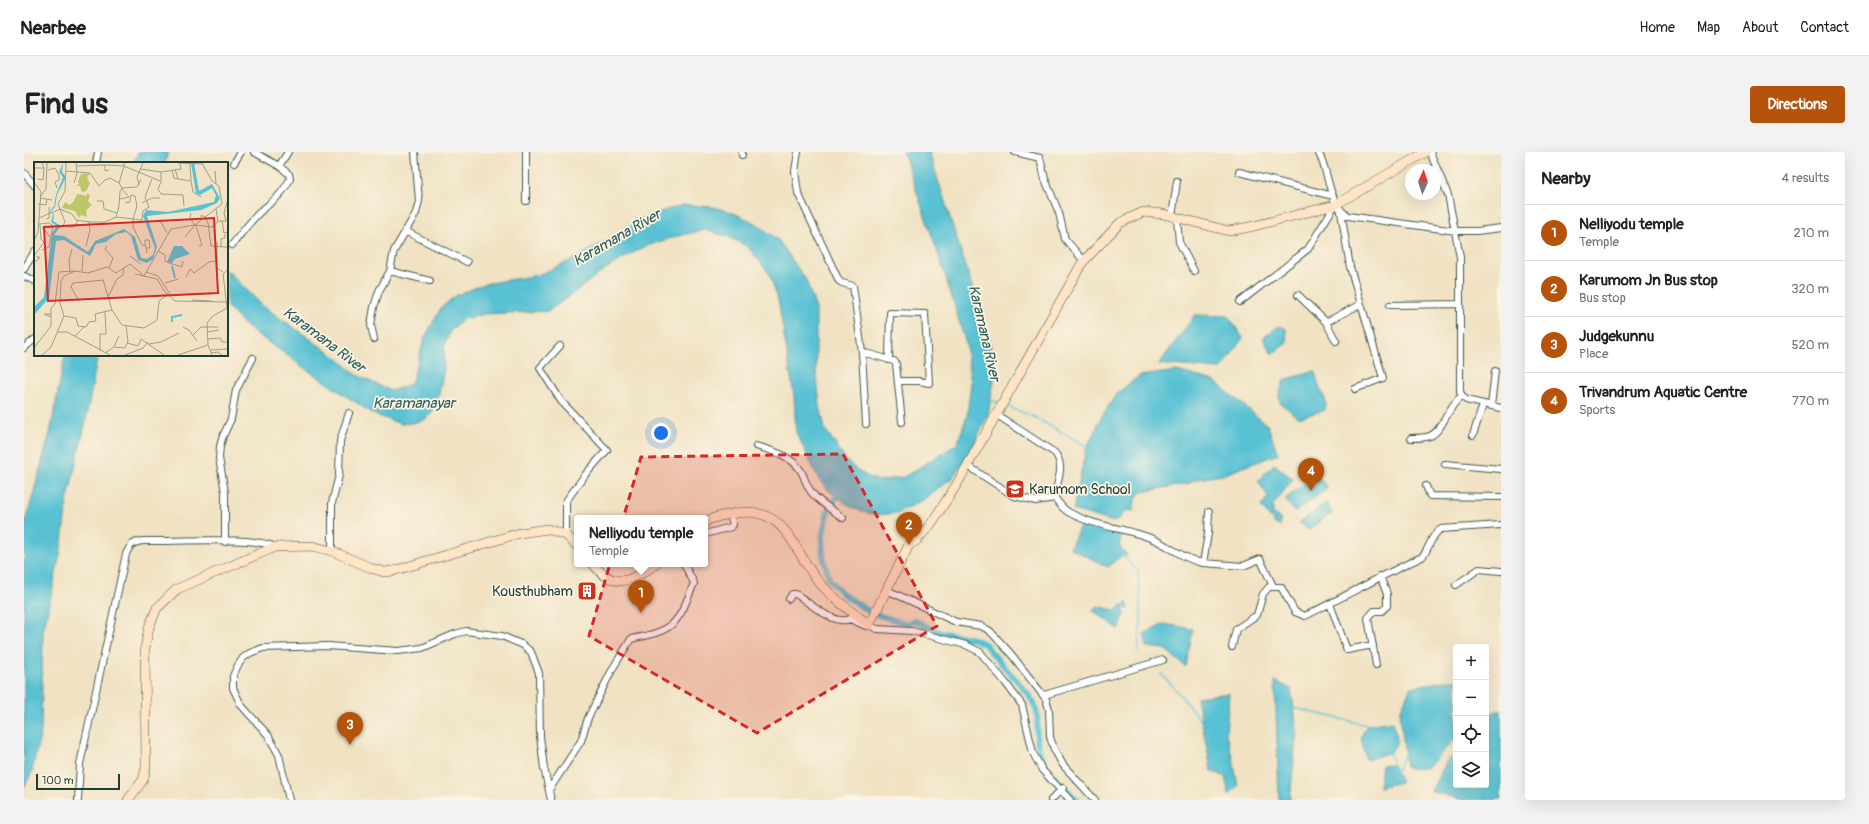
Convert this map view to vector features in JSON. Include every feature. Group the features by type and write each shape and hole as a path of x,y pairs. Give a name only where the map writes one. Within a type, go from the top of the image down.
{"main road":[{"path":"708,521 730,514 748,512 771,518 788,533 818,581 854,614 869,625 879,608 909,545 916,541 937,517 997,416 1084,261 1120,223 1143,212 1174,217 1228,231 1254,226 1334,200 1426,152"},
{"path":"128,800 143,780 146,768 145,648 149,627 157,608 177,589 274,547 312,546 332,551 384,572 393,571 520,533 547,529 566,535 574,543"},
{"path":"595,567 600,573 613,581 625,581 638,576 652,567"}],"street":[{"path":"96,162 98,152"},
{"path":"234,163 241,152"},
{"path":"232,245 261,211 280,196 290,179 289,174 279,166 254,152"},
{"path":"279,166 288,152"},
{"path":"374,339 372,325 374,307 379,291 390,271 394,251 416,213 419,201 415,152"},
{"path":"526,152 526,201"},
{"path":"798,152 795,171 798,193 839,281 854,286 862,352 866,424"},
{"path":"1015,152 1040,158 1045,179 1059,213 1066,239 1084,261"},
{"path":"1318,152 1334,200 1341,212 1350,267 1383,378 1355,389"},
{"path":"1430,152 1448,195 1460,257 1460,391 1466,400 1501,408"},
{"path":"1239,172 1334,200"},
{"path":"24,173 34,185"},
{"path":"1177,181 1174,217 1179,242 1194,271"},
{"path":"1240,302 1308,249 1334,200"},
{"path":"1341,212 1359,219 1456,231 1477,231 1501,228"},
{"path":"405,231 467,262"},
{"path":"24,269 34,253"},
{"path":"390,271 430,281"},
{"path":"24,276 34,281"},
{"path":"1298,295 1326,322 1336,341"},
{"path":"1326,322 1361,304"},
{"path":"1390,305 1460,304"},
{"path":"889,360 890,313 925,314 932,384 919,381 898,381"},
{"path":"24,348 34,339"},
{"path":"560,346 540,368 561,401 608,450 585,475 566,501 566,535"},
{"path":"862,352 894,361 896,364 902,422"},
{"path":"225,542 225,492 220,458 220,446 231,419 236,390 253,358"},
{"path":"1491,406 1495,371"},
{"path":"1411,438 1428,437 1435,433 1453,403 1462,396"},
{"path":"1473,435 1483,405"},
{"path":"332,551 332,503 340,475 340,441 349,413"},
{"path":"997,416 1055,453 1060,460 1061,468 1055,498 1068,512 1087,521 1132,531 1166,545 1194,562 1243,566 1260,559 1273,586"},
{"path":"756,446 774,451 790,459 800,470 809,489 820,500 843,518"},
{"path":"1445,464 1501,469"},
{"path":"968,466 1014,496 1036,500 1055,498"},
{"path":"1426,486 1430,496 1501,497"},
{"path":"1203,563 1208,534 1209,512"},
{"path":"708,533 732,527 733,525 730,514"},
{"path":"1232,647 1236,629 1257,615 1266,589 1273,586 1281,587 1295,612 1299,615 1305,616 1380,576 1422,557 1427,552 1435,532 1441,529 1501,525"},
{"path":"78,800 80,764 101,662 129,546 135,542 143,541 240,541 271,545 274,547"},
{"path":"549,790 581,741 588,718 613,668 631,639 660,632 673,625 684,608 694,584 686,567"},
{"path":"1456,585 1479,569 1501,571"},
{"path":"1376,665 1368,618 1374,610 1382,611 1385,609 1388,599 1380,576"},
{"path":"887,590 956,622 981,626 990,631 1044,695 1049,709 1050,737 1054,749 1063,765 1095,800"},
{"path":"789,599 792,594 796,594 823,614 834,618 850,619 877,629 912,632 966,645 980,652 1006,682 1022,705 1033,753 1042,770 1062,789 1070,800"},
{"path":"1330,604 1347,650 1373,645"},
{"path":"289,800 279,755 268,735 241,705 233,688 233,676 243,658 250,653 263,648 328,646 398,651 422,648 466,631 502,636 514,640 530,652 535,661 539,673 542,752 551,800"},
{"path":"1044,695 1163,660"},
{"path":"1051,800 1062,789"}],"highlighted area":[{"path":"843,454 937,626 757,733 589,636 641,457"}],"water":[{"path":"139,152 168,152 165,162 134,162"},
{"name":"Karamanayar","path":"903,152 929,152 990,342 994,380 988,415 970,452 952,478 920,502 896,513 879,515 862,512 845,503 827,489 819,480 796,432 794,396 778,299 769,273 748,247 729,237 704,230 674,237 643,247 607,268 549,311 484,314 463,319 450,331 444,347 444,369 436,407 426,419 412,423 401,424 373,414 247,327 228,308 228,271 263,306 337,358 357,375 391,391 411,384 425,337 441,308 455,296 484,284 538,275 572,260 648,216 682,205 713,207 732,212 759,225 779,241 806,280 816,309 816,370 820,405 825,429 848,463 866,476 879,481 904,477 957,444 967,416 971,383 966,344 943,268"},
{"path":"1195,315 1228,316 1243,338 1221,369 1159,364"},
{"path":"1279,326 1286,329 1287,343 1272,354 1263,338"},
{"path":"65,356 98,356 84,429 67,502 61,550 43,633 41,731 32,771 24,788 24,527 50,433"},
{"path":"1177,371 1214,381 1235,398 1268,426 1278,454 1222,475 1198,479 1187,484 1140,492 1135,501 1133,511 1126,510 1120,518 1114,522 1073,510 1086,449 1102,416 1117,393 1139,376"},
{"path":"1315,371 1318,384 1325,400 1325,410 1298,418 1280,402 1279,395 1284,380"},
{"path":"1274,464 1293,479 1273,505 1273,513 1280,519 1280,526 1275,524 1261,506 1268,497 1258,480"},
{"path":"1316,475 1328,488 1295,512 1285,499"},
{"path":"1327,502 1332,514 1321,520 1310,529 1299,523"},
{"path":"1081,524 1122,533 1119,546 1128,555 1120,557 1108,567 1070,548"},
{"path":"1127,602 1129,609 1123,608 1125,615 1119,629 1092,610 1097,606 1115,610"},
{"path":"1164,624 1193,629 1186,667 1165,649 1147,647 1144,634"},
{"path":"1453,680 1453,741 1427,768 1406,768 1400,711 1411,687"},
{"path":"1275,681 1291,689 1297,729 1290,800 1279,800"},
{"path":"1229,693 1226,735 1233,759 1238,786 1229,795 1225,777 1211,770 1197,697"},
{"path":"1501,709 1501,799 1463,800 1431,791 1448,759 1453,759 1453,788 1489,788 1489,715"},
{"path":"1392,721 1398,741 1391,752 1366,760 1361,737 1367,725"},
{"path":"1382,765 1393,765 1401,782 1379,787"}],"waterway":[{"path":"990,400 1000,403"},
{"path":"1006,406 1034,417 1088,447"},
{"path":"841,490 827,513 822,540 823,555 829,579 843,594 865,609 881,616 907,624 914,620 938,632 974,639 985,644 1021,685 1033,702 1037,713 1037,740 1042,759 1051,773 1077,800"},
{"path":"1122,555 1138,571 1141,618 1138,652"},
{"path":"1161,674 1173,686 1201,721"},
{"path":"1293,708 1367,725"},
{"path":"1388,751 1396,772 1405,753"}],"place":[{"name":"Karumom School","path":"1015,489"},
{"name":"Trivandrum Aquatic Centre","path":"1311,491"},
{"name":"Karumom Jn Bus stop","path":"909,545"},
{"name":"Kousthubham","path":"587,591"},
{"name":"Nelliyodu temple","path":"641,613"},
{"name":"Judgekunnu","path":"350,745"}],"water label":[{"name":"Karamana River","path":"617,238"},
{"name":"Karamana River","path":"984,333"},
{"name":"Karamana River","path":"324,340"}]}
